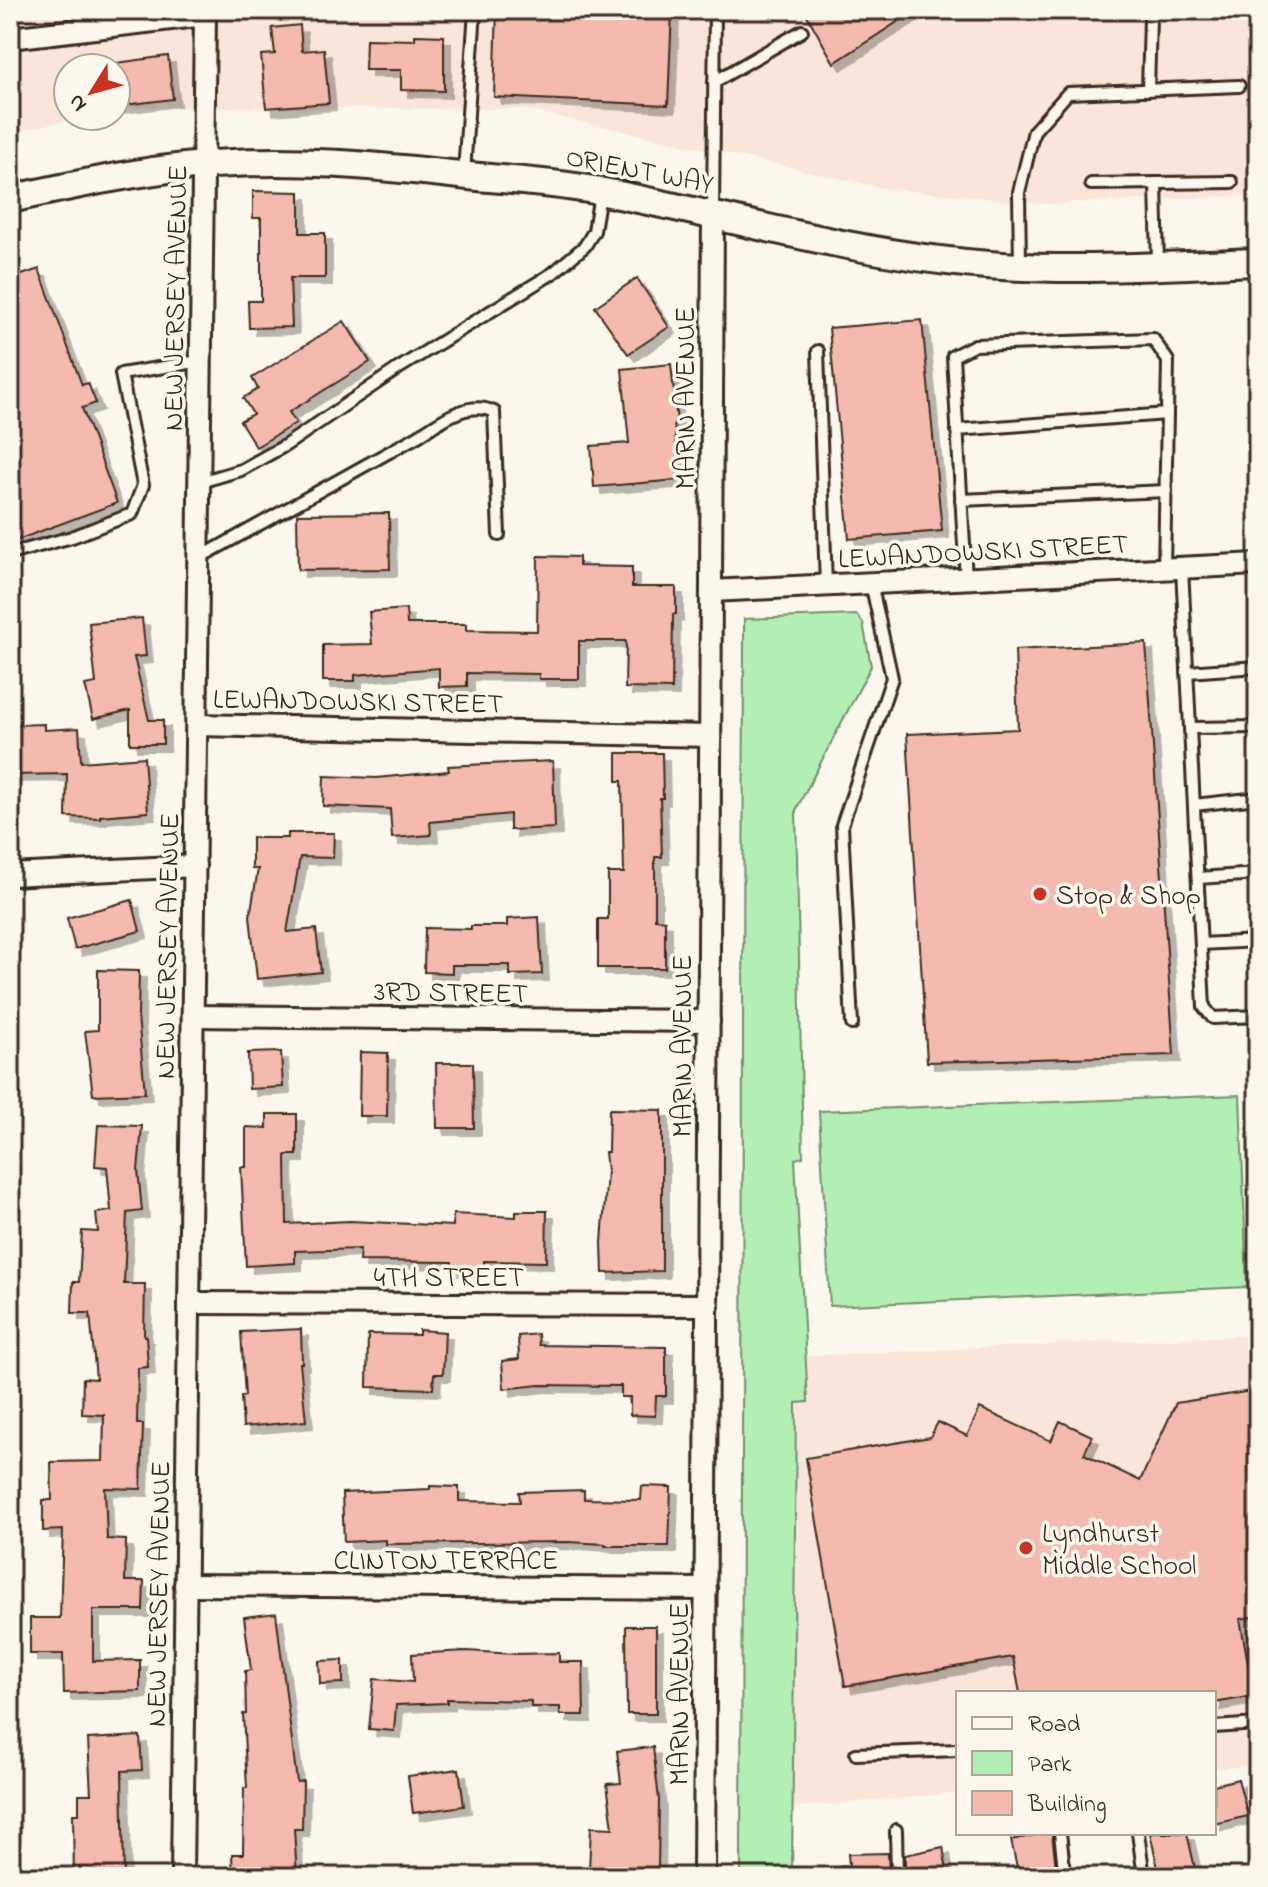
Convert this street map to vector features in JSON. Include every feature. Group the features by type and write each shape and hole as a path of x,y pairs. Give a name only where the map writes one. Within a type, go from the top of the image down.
{"street":[{"name":"NEW JERSEY AVENUE","path":"10,38 205,15 182,1877"},
{"name":"ORIENT WAY","path":"10,199 128,174 204,165 263,161 348,163 600,192 713,214 777,232 864,250 952,262 1020,266 1258,262"},
{"name":"MARIN AVENUE","path":"704,1877 713,214"},
{"name":"LEWANDOWSKI STREET","path":"711,591 1258,564"},
{"name":"LEWANDOWSKI STREET","path":"197,725 710,736"},
{"path":"10,875 195,866"},
{"name":"3RD STREET","path":"193,1016 709,1021"},
{"name":"4TH STREET","path":"189,1303 708,1305"},
{"name":"CLINTON TERRACE","path":"185,1585 706,1589"}],"lane":[{"path":"464,175 475,10"},
{"path":"713,214 715,10"},
{"path":"1148,90 1150,18 1154,10"},
{"path":"714,82 802,31"},
{"path":"1020,266 1019,192 1034,131 1068,93 1239,86"},
{"path":"1091,184 1232,182"},
{"path":"1156,183 1158,266"},
{"path":"200,482 241,470 286,445 399,368 553,273 585,246 594,231 600,192"},
{"path":"966,579 953,356 975,345 1153,339 1168,361 1166,491 1187,672 1204,1007 1213,1018 1258,1016"},
{"path":"818,351 826,586"},
{"path":"10,554 72,537 132,514 143,485 121,374 201,361"},
{"path":"199,558 418,436 448,416 487,408 494,412 499,535"},
{"path":"957,430 1167,414"},
{"path":"961,500 1166,491"},
{"path":"852,1024 842,825 892,678 871,583"},
{"path":"1187,672 1258,667"},
{"path":"1190,728 1258,727"},
{"path":"1194,805 1258,798"},
{"path":"1198,878 1258,874"},
{"path":"1201,944 1258,941"},
{"path":"1216,1727 1258,1724"},
{"path":"856,1754 956,1750"},
{"path":"896,1830 897,1877"},
{"path":"1060,1835 1065,1877"},
{"path":"1138,1835 1144,1877"}],"shaded area":[{"path":"10,10 1258,10 1258,195 1049,204 883,188 523,109 132,107 132,52 52,52 52,124 16,131 10,129"},
{"name":"Lyndhurst Middle School","path":"1258,1335 1258,1765 1216,1769 1216,1691 956,1691 956,1793 791,1808 796,1402 808,1402 807,1356"}],"green space":[{"path":"857,615 863,623 871,666 796,810 803,1157 795,1159 808,1402 796,1403 792,1877 741,1877 744,619"},
{"path":"1240,1095 1247,1287 830,1306 819,1111"}],"building":[{"path":"497,10 672,10 668,105 494,97"},
{"path":"804,10 916,10 834,63"},
{"path":"300,25 302,51 324,49 329,103 266,108 261,55 275,54 272,28"},
{"path":"415,35 444,36 444,91 401,90 401,70 365,70 366,39 415,40"},
{"path":"168,56 173,99 132,104 132,61"},
{"path":"253,191 300,192 300,233 325,233 325,278 290,278 292,327 249,328 248,301 261,301 261,218 253,218"},
{"path":"39,269 82,385 88,383 96,403 82,408 117,503 17,540 10,521 10,279"},
{"path":"637,278 669,327 628,354 595,307"},
{"path":"922,320 942,531 849,539 829,328"},
{"path":"344,321 370,362 289,412 296,423 256,447 240,421 253,414 243,398 258,389 252,378"},
{"path":"671,364 679,480 594,487 591,446 629,443 622,369"},
{"path":"389,513 390,569 298,570 297,514"},
{"path":"538,556 579,557 579,566 632,567 632,587 676,587 672,689 625,688 626,641 579,641 579,679 539,679 539,674 467,673 467,686 439,687 439,668 355,675 355,681 323,681 323,645 372,644 369,612 406,609 407,624 466,624 466,630 537,631"},
{"path":"142,618 146,656 134,657 149,720 163,720 163,744 130,744 130,710 93,719 85,685 96,683 89,623"},
{"name":"Stop & Shop","path":"1146,643 1174,1055 927,1062 907,734 1018,729 1015,650"},
{"path":"44,724 44,730 79,728 81,762 144,757 148,812 100,818 66,817 67,774 10,775 10,725"},
{"path":"617,753 662,753 662,857 655,857 655,919 665,920 665,968 598,968 598,919 608,919 608,873 624,873 622,781 617,781"},
{"path":"553,761 555,828 510,830 510,814 430,822 431,835 392,838 390,809 323,806 324,776 376,778 449,771 448,766"},
{"path":"288,833 334,833 333,858 300,857 287,932 316,929 321,972 257,979 250,916 258,869 252,869 252,838 288,838"},
{"path":"132,900 140,931 75,949 67,918"},
{"path":"539,917 542,974 510,975 510,965 452,965 452,973 424,972 425,928 507,926 507,919"},
{"path":"98,970 139,971 138,1016 145,1093 93,1095 85,1031 98,1030"},
{"path":"281,1052 283,1087 249,1089 248,1053"},
{"path":"360,1052 388,1053 387,1116 359,1116"},
{"path":"436,1063 473,1063 474,1128 437,1128"},
{"path":"609,1109 662,1110 662,1271 603,1273 605,1152 608,1152"},
{"path":"267,1114 297,1114 297,1155 286,1155 287,1224 350,1221 453,1226 453,1214 516,1217 516,1211 547,1211 546,1262 484,1261 484,1270 451,1269 452,1262 359,1261 360,1249 295,1251 295,1263 246,1266 241,1167 246,1167 246,1127 267,1128"},
{"path":"98,1125 142,1126 138,1170 142,1211 127,1213 124,1284 145,1284 144,1336 148,1367 138,1368 137,1424 143,1424 141,1489 105,1488 107,1539 126,1540 125,1581 144,1581 143,1610 93,1610 93,1661 140,1660 140,1691 64,1693 63,1654 30,1654 30,1618 60,1618 63,1530 43,1531 43,1500 52,1500 51,1462 103,1461 104,1415 82,1414 83,1378 96,1379 90,1313 72,1313 73,1282 79,1282 82,1231 98,1232 96,1213 111,1211 107,1167 95,1166"},
{"path":"301,1329 300,1363 306,1421 243,1427 241,1397 245,1396 241,1332"},
{"path":"419,1330 445,1332 443,1374 434,1374 433,1389 367,1387 368,1334 419,1335"},
{"path":"538,1334 539,1345 666,1347 666,1396 656,1396 655,1416 630,1415 630,1397 621,1397 621,1386 539,1385 504,1389 502,1361 519,1359 518,1336"},
{"path":"1258,1390 1258,1616 1240,1619 1254,1696 1216,1703 1216,1691 1020,1691 1013,1657 845,1686 806,1458 930,1437 938,1422 967,1436 980,1408 1051,1441 1060,1421 1092,1436 1084,1454 1140,1481 1176,1403"},
{"path":"430,1486 459,1487 459,1501 520,1502 519,1492 584,1490 584,1499 641,1500 642,1486 671,1487 669,1546 605,1546 568,1542 344,1542 342,1493 430,1489"},
{"path":"276,1613 297,1782 303,1781 302,1829 294,1829 297,1877 233,1877 232,1854 243,1854 244,1788 247,1788 243,1714 246,1714 245,1671 251,1670 244,1617"},
{"path":"626,1626 656,1626 656,1714 627,1714"},
{"path":"467,1651 559,1653 559,1662 583,1662 584,1715 560,1715 560,1707 531,1707 531,1701 447,1699 447,1703 396,1705 394,1731 369,1729 374,1679 413,1682 412,1654"},
{"path":"343,1660 343,1683 320,1684 319,1661"},
{"path":"140,1736 142,1770 122,1771 124,1877 74,1877 73,1814 79,1814 79,1794 91,1794 88,1739"},
{"path":"653,1747 659,1800 658,1872 589,1870 591,1827 613,1828 607,1784 621,1783 617,1751"},
{"path":"459,1769 464,1806 413,1813 408,1776"},
{"path":"1238,1779 1248,1816 1216,1824 1216,1784"},
{"path":"1052,1835 1057,1877 1019,1877 1011,1840"},
{"path":"1150,1835 1187,1835 1197,1877 1160,1877"},
{"path":"943,1847 948,1877 905,1877 905,1855"},
{"path":"888,1853 889,1877 841,1877 840,1867 849,1865 848,1854"}],"place":[{"name":"Stop & Shop","path":"1040,894"},
{"name":"Lyndhurst Middle School","path":"1026,1548"}]}
